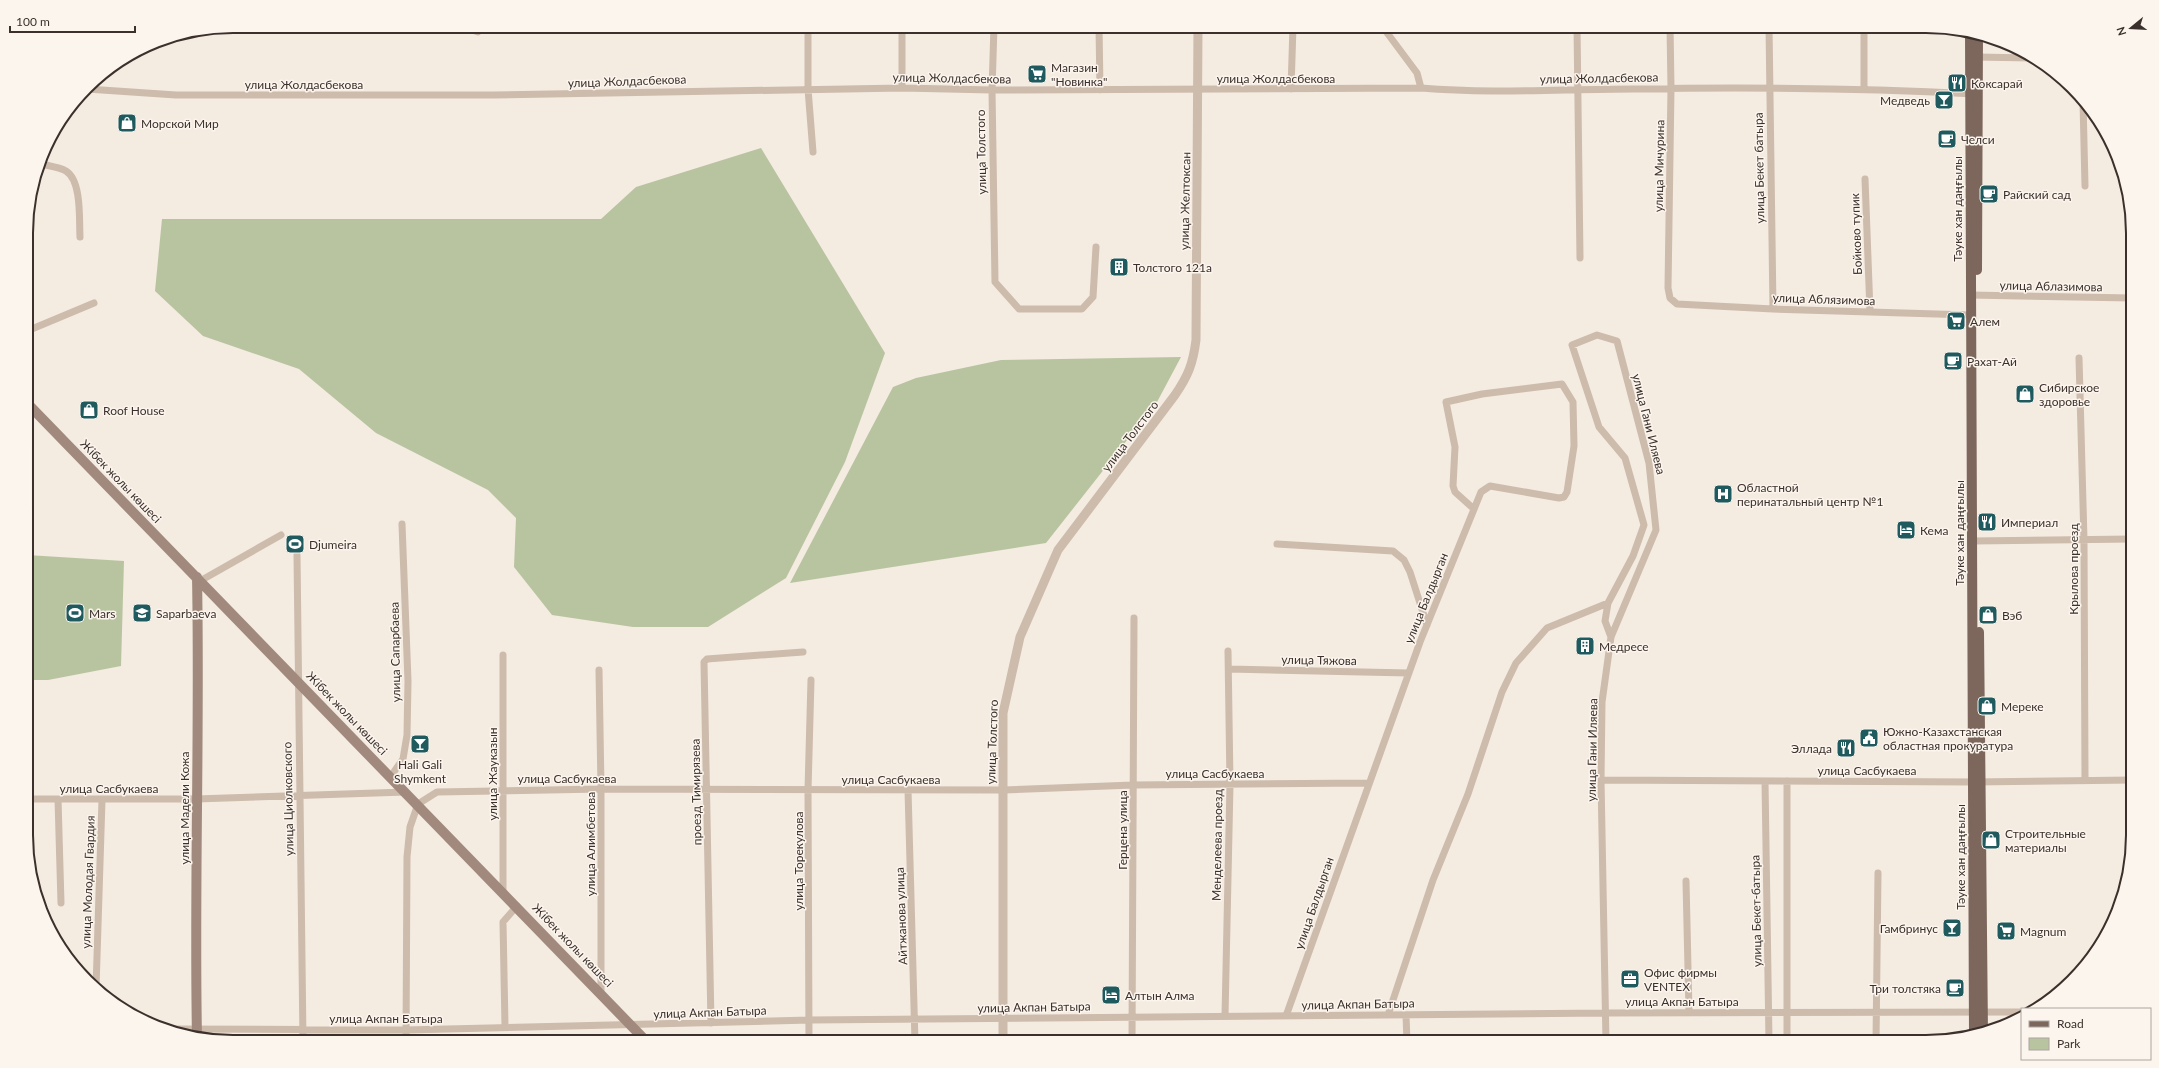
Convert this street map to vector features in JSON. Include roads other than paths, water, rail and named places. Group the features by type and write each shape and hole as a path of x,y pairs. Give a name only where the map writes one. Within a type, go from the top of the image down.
{"main road":[{"name":"Тәуке хан даңғылы","path":"1971,39 1975,59"},
{"name":"Тәуке хан даңғылы","path":"1975,1028 1978,1012 1974,94 1977,40"},
{"name":"Тәуке хан даңғылы","path":"1974,295 1970,315 1975,541"},
{"name":"Жібек жолы көшесі","path":"33,409 391,776 640,1035"},
{"name":"улица Мадели Кожа","path":"197,1031 196,799 199,675 199,579"},
{"name":"Тәуке хан даңғылы","path":"1978,1012 1981,1027"}],"street":[{"path":"808,33 808,89 813,152"},
{"path":"902,33 902,88"},
{"name":"улица Толстого","path":"994,33 992,90 995,282 1019,309 1082,309 1093,297 1096,247"},
{"path":"1099,33 1100,90"},
{"name":"улица Желтоксан","path":"1175,395 1191,367 1196,340 1198,33"},
{"path":"1291,89 1293,33"},
{"path":"1387,33 1417,73 1421,88"},
{"path":"1577,33 1580,258"},
{"name":"улица Мичурина","path":"1670,33 1671,88 1668,288 1670,298 1676,304"},
{"name":"улица Бекет батыра","path":"1769,33 1773,309"},
{"path":"1864,33 1864,88"},
{"path":"1975,59 2022,58"},
{"name":"улица Жолдасбекова","path":"94,90 176,95 422,95 902,88 992,90 1421,88 1472,92 1671,88 1864,88 1974,94"},
{"path":"2083,109 2085,186"},
{"path":"45,165 66,171 74,179 77,189 80,237"},
{"name":"Бойково тупик","path":"1866,179 1870,312"},
{"name":"улица Аблазимова","path":"1974,295 2126,298"},
{"path":"33,328 94,303"},
{"name":"улица Аблязимова","path":"1676,304 1773,309 1970,315"},
{"name":"улица Гани Иляева","path":"1606,1035 1601,780 1602,702 1611,637 1656,530 1650,463 1617,341 1597,335 1572,345 1599,427 1625,458 1644,525 1633,556 1610,601"},
{"name":"Крылова проезд","path":"2080,358 2084,540 2085,779"},
{"name":"улица Балдырган","path":"1286,1016 1368,783 1427,625 1482,492 1490,486 1559,498 1564,497 1567,492 1574,446 1572,402 1562,384 1534,389 1482,394 1446,402 1455,447 1453,486 1455,492 1474,509"},
{"name":"улица Толстого","path":"1003,1035 1002,714 1006,690 1020,637 1058,550 1175,395"},
{"name":"улица Сапарбаева","path":"391,776 403,759 407,735 408,681 402,524"},
{"path":"199,579 280,535"},
{"path":"1975,541 2126,539"},
{"path":"1277,544 1393,551 1404,560 1407,566 1427,625"},
{"name":"улица Циолковского","path":"297,556 297,680 303,1035"},
{"path":"1610,601 1605,621 1611,637"},
{"path":"1388,1015 1433,880 1468,794 1502,692 1516,663 1547,628 1610,601"},
{"name":"Герцена улица","path":"1132,1035 1134,618"},
{"name":"Менделеева проезд","path":"1225,1016 1230,784 1228,651"},
{"name":"проезд Тимирязева","path":"711,1023 708,789 704,660 803,652"},
{"name":"улица Жауказын","path":"503,655 503,892"},
{"name":"улица Тяжова","path":"1228,669 1409,674"},
{"name":"улица Алимбетова","path":"599,670 601,789 601,994"},
{"name":"улица Торекулова","path":"809,1035 808,790 811,680"},
{"name":"улица Сасбукаева","path":"1601,780 2126,780"},
{"name":"улица Бекет-батыра","path":"1765,781 1769,1035"},
{"path":"1787,781 1787,1035"},
{"name":"улица Сасбукаева","path":"418,804 437,792 503,789 1003,790 1134,785 1368,783"},
{"name":"Айтжанова улица","path":"908,790 915,1035"},
{"name":"улица Сасбукаева","path":"33,798 102,800 196,799 406,792"},
{"path":"58,799 62,904"},
{"name":"улица Молодая Гвардия","path":"96,980 102,800"},
{"path":"406,1035 406,856 410,827 418,804"},
{"path":"1876,1035 1878,873"},
{"path":"1686,881 1689,1012"},
{"path":"505,1026 503,922 517,906"},
{"name":"улица Акпан Батыра","path":"210,1033 303,1029 406,1030 505,1026 631,1025 810,1020 1689,1012 2018,1012"},
{"path":"1406,1015 1407,1035"}],"place":[{"name":"Магазин \"Новинка\"","path":"1037,74"},
{"name":"Коксарай","path":"1957,83"},
{"name":"Медведь","path":"1944,100"},
{"name":"Морской Мир","path":"127,123"},
{"name":"Челси","path":"1947,139"},
{"name":"Райский сад","path":"1989,194"},
{"name":"Толстого 121а","path":"1119,267"},
{"name":"Алем","path":"1956,321"},
{"name":"Рахат-Ай","path":"1953,361"},
{"name":"Сибирское здоровье","path":"2025,394"},
{"name":"Roof House","path":"89,410"},
{"name":"Областной перинатальный центр №1","path":"1723,494"},
{"name":"Империал","path":"1987,522"},
{"name":"Кема","path":"1906,530"},
{"name":"Djumeira","path":"295,544"},
{"name":"Mars","path":"75,613"},
{"name":"Saparbaeva","path":"142,613"},
{"name":"Вэб","path":"1988,615"},
{"name":"Медресе","path":"1585,646"},
{"name":"Мереке","path":"1987,706"},
{"name":"Южно-Казахстанская областная прокуратура","path":"1869,738"},
{"name":"Hali Gali Shymkent","path":"420,744"},
{"name":"Эллада","path":"1846,748"},
{"name":"Строительные материалы","path":"1991,840"},
{"name":"Гамбринус","path":"1952,928"},
{"name":"Magnum","path":"2006,931"},
{"name":"Офис фирмы VENTEX","path":"1630,979"},
{"name":"Три толстяка","path":"1955,988"},
{"name":"Алтын Алма","path":"1111,995"}]}
